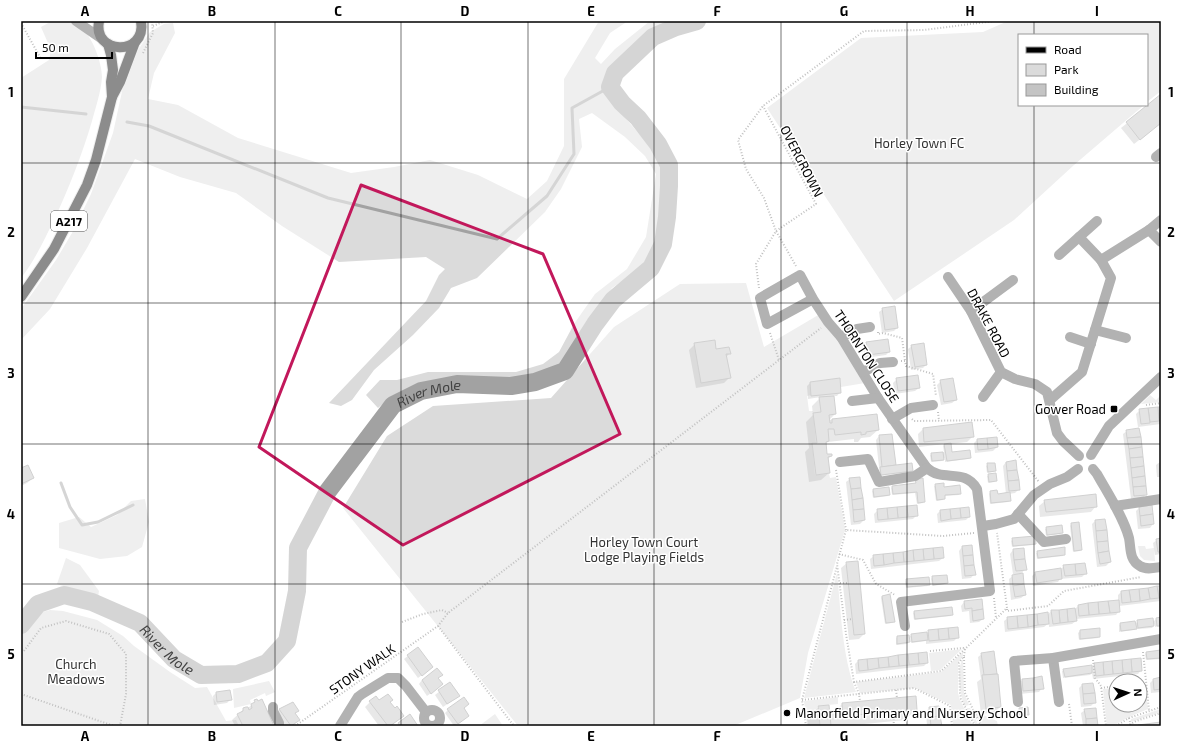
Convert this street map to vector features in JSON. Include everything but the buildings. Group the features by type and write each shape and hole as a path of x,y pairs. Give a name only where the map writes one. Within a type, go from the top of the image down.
{"main road":[{"path":"99,21 99,31 105,42 115,48 129,46 135,42 141,31 141,21"},
{"name":"A217","path":"105,42 111,55 113,70 112,97"},
{"name":"A217","path":"21,297 54,249 86,185 96,160 112,97 120,82 135,42"}],"street":[{"path":"76,21 105,42"},
{"path":"1101,260 1149,230 1161,220"},
{"path":"1059,254 1097,221"},
{"path":"1149,230 1161,242"},
{"path":"1079,237 1101,260 1111,278 1082,372 1050,400 1057,433 1079,456"},
{"path":"800,275 760,298 767,324 813,299"},
{"name":"THORNTON CLOSE","path":"800,275 813,299 828,322 841,337 892,419 910,408 936,404"},
{"name":"DRAKE ROAD","path":"948,278 971,311 1001,372 1015,379 1035,384 1047,392 1050,400"},
{"path":"971,311 1013,280"},
{"path":"841,337 857,328 870,327"},
{"path":"1095,330 1126,338"},
{"path":"1070,337 1091,344"},
{"path":"863,372 880,363 893,362"},
{"path":"983,397 1001,372"},
{"path":"1091,455 1109,426 1161,376"},
{"path":"852,401 878,398"},
{"path":"892,419 931,472 964,477 970,480 977,489 990,591 901,602 905,626"},
{"path":"1084,453 1091,455 1095,463 1092,469 1085,473 1078,469 1076,462 1079,456 1084,453"},
{"path":"840,462 868,459 880,482 915,476 927,468"},
{"path":"983,529 1014,519 1034,495 1050,484 1067,478 1078,469"},
{"path":"1092,469 1097,474 1115,506 1129,538 1130,553 1134,561 1140,566 1149,569 1161,567"},
{"path":"1115,506 1161,498"},
{"path":"1018,514 1044,542 1066,539"},
{"path":"1018,702 1014,662 1054,658 1161,639"},
{"path":"1054,658 1059,702"},
{"path":"340,726 358,697 388,678 394,677 398,678 406,686 426,712"},
{"path":"273,708 279,726"}],"path":[{"path":"157,25 165,21"},
{"path":"800,275 776,231 764,198 746,169 738,140 763,106 864,32 924,30 994,21"},
{"path":"21,23 41,59"},
{"name":"OVERGROWN","path":"763,106 816,204 776,231"},
{"path":"760,298 756,264 776,231"},
{"name":"STONY WALK","path":"295,726 438,626 448,613 828,322"},
{"path":"767,324 779,360"},
{"path":"870,327 876,326 878,334 883,333 902,338 906,366 933,374 936,404 940,421"},
{"path":"893,362 905,361"},
{"path":"903,413 914,421 991,420 1044,488"},
{"path":"806,726 802,700 846,530 835,466 840,462"},
{"path":"996,524 1007,611 1048,606 1064,591 1150,576 1149,569"},
{"path":"846,530 944,536 983,529"},
{"path":"839,554 863,560 876,584 892,592 901,602"},
{"path":"837,564 854,682 860,701"},
{"path":"840,583 849,583"},
{"path":"994,597 996,618"},
{"path":"854,682 941,671 1007,608"},
{"path":"402,622 423,614 442,610 448,613"},
{"path":"844,620 853,619"},
{"path":"21,651 24,651 41,628 66,621 109,634 126,654 126,694 120,726"},
{"path":"438,626 514,726"},
{"path":"1142,642 1145,673"},
{"path":"930,651 965,649"},
{"path":"965,649 965,693 981,726"},
{"path":"1092,651 1095,678 1101,688 1106,726"},
{"path":"964,656 959,663 960,693 961,699 975,726"},
{"path":"1101,688 1108,687"},
{"path":"802,700 914,688 950,706 952,726"},
{"path":"896,690 897,698"},
{"path":"21,694 114,726"},
{"path":"1148,701 1149,710"},
{"path":"1059,702 1059,704 1069,703 1072,726"},
{"path":"1116,726 1129,718 1161,707"},
{"path":"897,711 897,713 893,713 895,726 898,726"},
{"path":"1127,726 1136,721 1161,713"},
{"path":"1129,718 1130,725"}],"highlighted area":[{"path":"361,185 543,254 620,434 403,545 259,447"}],"green space":[{"path":"52,21 76,24 86,33 98,55 102,77 98,99 88,134 70,184 43,242 31,264 21,278 21,78 49,60 51,50 41,27"},
{"path":"599,21 628,21 610,33 595,58 601,64 615,49 650,21 672,21 654,29 620,58 604,80 609,96 627,120 654,151 662,171 661,212 656,242 640,269 612,288 575,340 558,368 529,380 502,378 462,379 414,388 392,396 378,408 366,395 380,380 397,380 428,372 516,372 543,364 559,352 574,324 595,294 627,269 646,237 656,174 645,156 625,137 592,113 579,119 582,147 561,189 545,212 477,278 451,288 439,308 413,335 374,370 352,400 341,406 329,403 426,301 439,275 445,269 426,257 339,262 282,226 236,193 180,177 135,159 87,248 50,309 21,340 21,309 56,260 72,233 91,194 113,133 123,87 138,50 150,32 164,24 173,23 175,33 154,73 148,99 178,105 238,138 351,173 430,160 478,175 527,199 547,181 564,146 564,79"},
{"name":"Horley Town FC","path":"1008,21 1161,21 1161,91 1148,101 1148,34 1018,34 1018,106 1143,106 1074,165 1014,220 894,301 767,108 861,38 983,32"},
{"name":"Horley Town Court Lodge Playing Fields","path":"746,283 764,347 820,314 865,383 841,387 840,378 810,382 811,395 807,396 809,411 813,411 816,443 812,443 815,475 829,474 830,478 836,477 845,530 808,653 800,698 733,726 518,726 343,508 387,436 433,406 551,398 614,327 680,284"},
{"path":"1150,395 1156,400 1161,395 1161,402 1141,404"},
{"path":"145,499 149,522 142,547 127,556 100,559 59,548 59,523 79,517 91,527 117,515 131,501"},
{"path":"1138,546 1145,546 1146,549 1154,548 1155,561 1144,560 1140,556"},
{"path":"66,558 80,565 99,591 98,597 57,584"},
{"path":"837,573 845,649 851,678 856,692 804,698"},
{"name":"Church Meadows","path":"50,610 63,611 97,620 123,636 134,646 170,672 195,688 207,687 226,721 236,720 239,726 21,726 21,632 39,613"},
{"path":"962,649 940,670 931,671 929,653"},
{"path":"963,652 963,656 958,663 958,693 973,726 953,726 951,705 915,688 860,693 856,682 941,672"},
{"path":"963,659 964,693 969,705 965,706 959,675"},
{"path":"269,681 275,692 266,696 265,693 250,700 251,704 234,708 233,689"},
{"path":"1103,689 1108,689 1108,713 1138,713 1113,726 1107,726"},
{"path":"838,697 838,704 817,706 820,726 807,726 804,701"},
{"path":"967,708 970,708 979,726 976,726"},
{"path":"1161,709 1161,712 1131,722 1131,719"},
{"path":"974,711 997,721 998,726 982,726"},
{"path":"495,714 503,726 479,726"}],"waterway":[{"name":"River Mole","path":"21,625 38,604 64,595 92,602 140,623 174,659 201,675 238,674 267,663 287,641 297,591 298,548 328,491 393,405 421,391 457,384 511,386 535,382 565,371 595,324 613,300 651,268 663,244 667,217 669,165 658,144 638,118 622,103 610,87 615,73 653,37 676,27 697,21"},
{"path":"127,122 149,126 328,198 497,239 547,196 574,154 572,108 610,87"},
{"path":"21,107 86,114"},
{"path":"61,483 70,507 82,525 98,522 133,505"}],"place":[{"name":"Gower Road","path":"1114,409"},
{"name":"Manorfield Primary and Nursery School","path":"787,713"}]}
